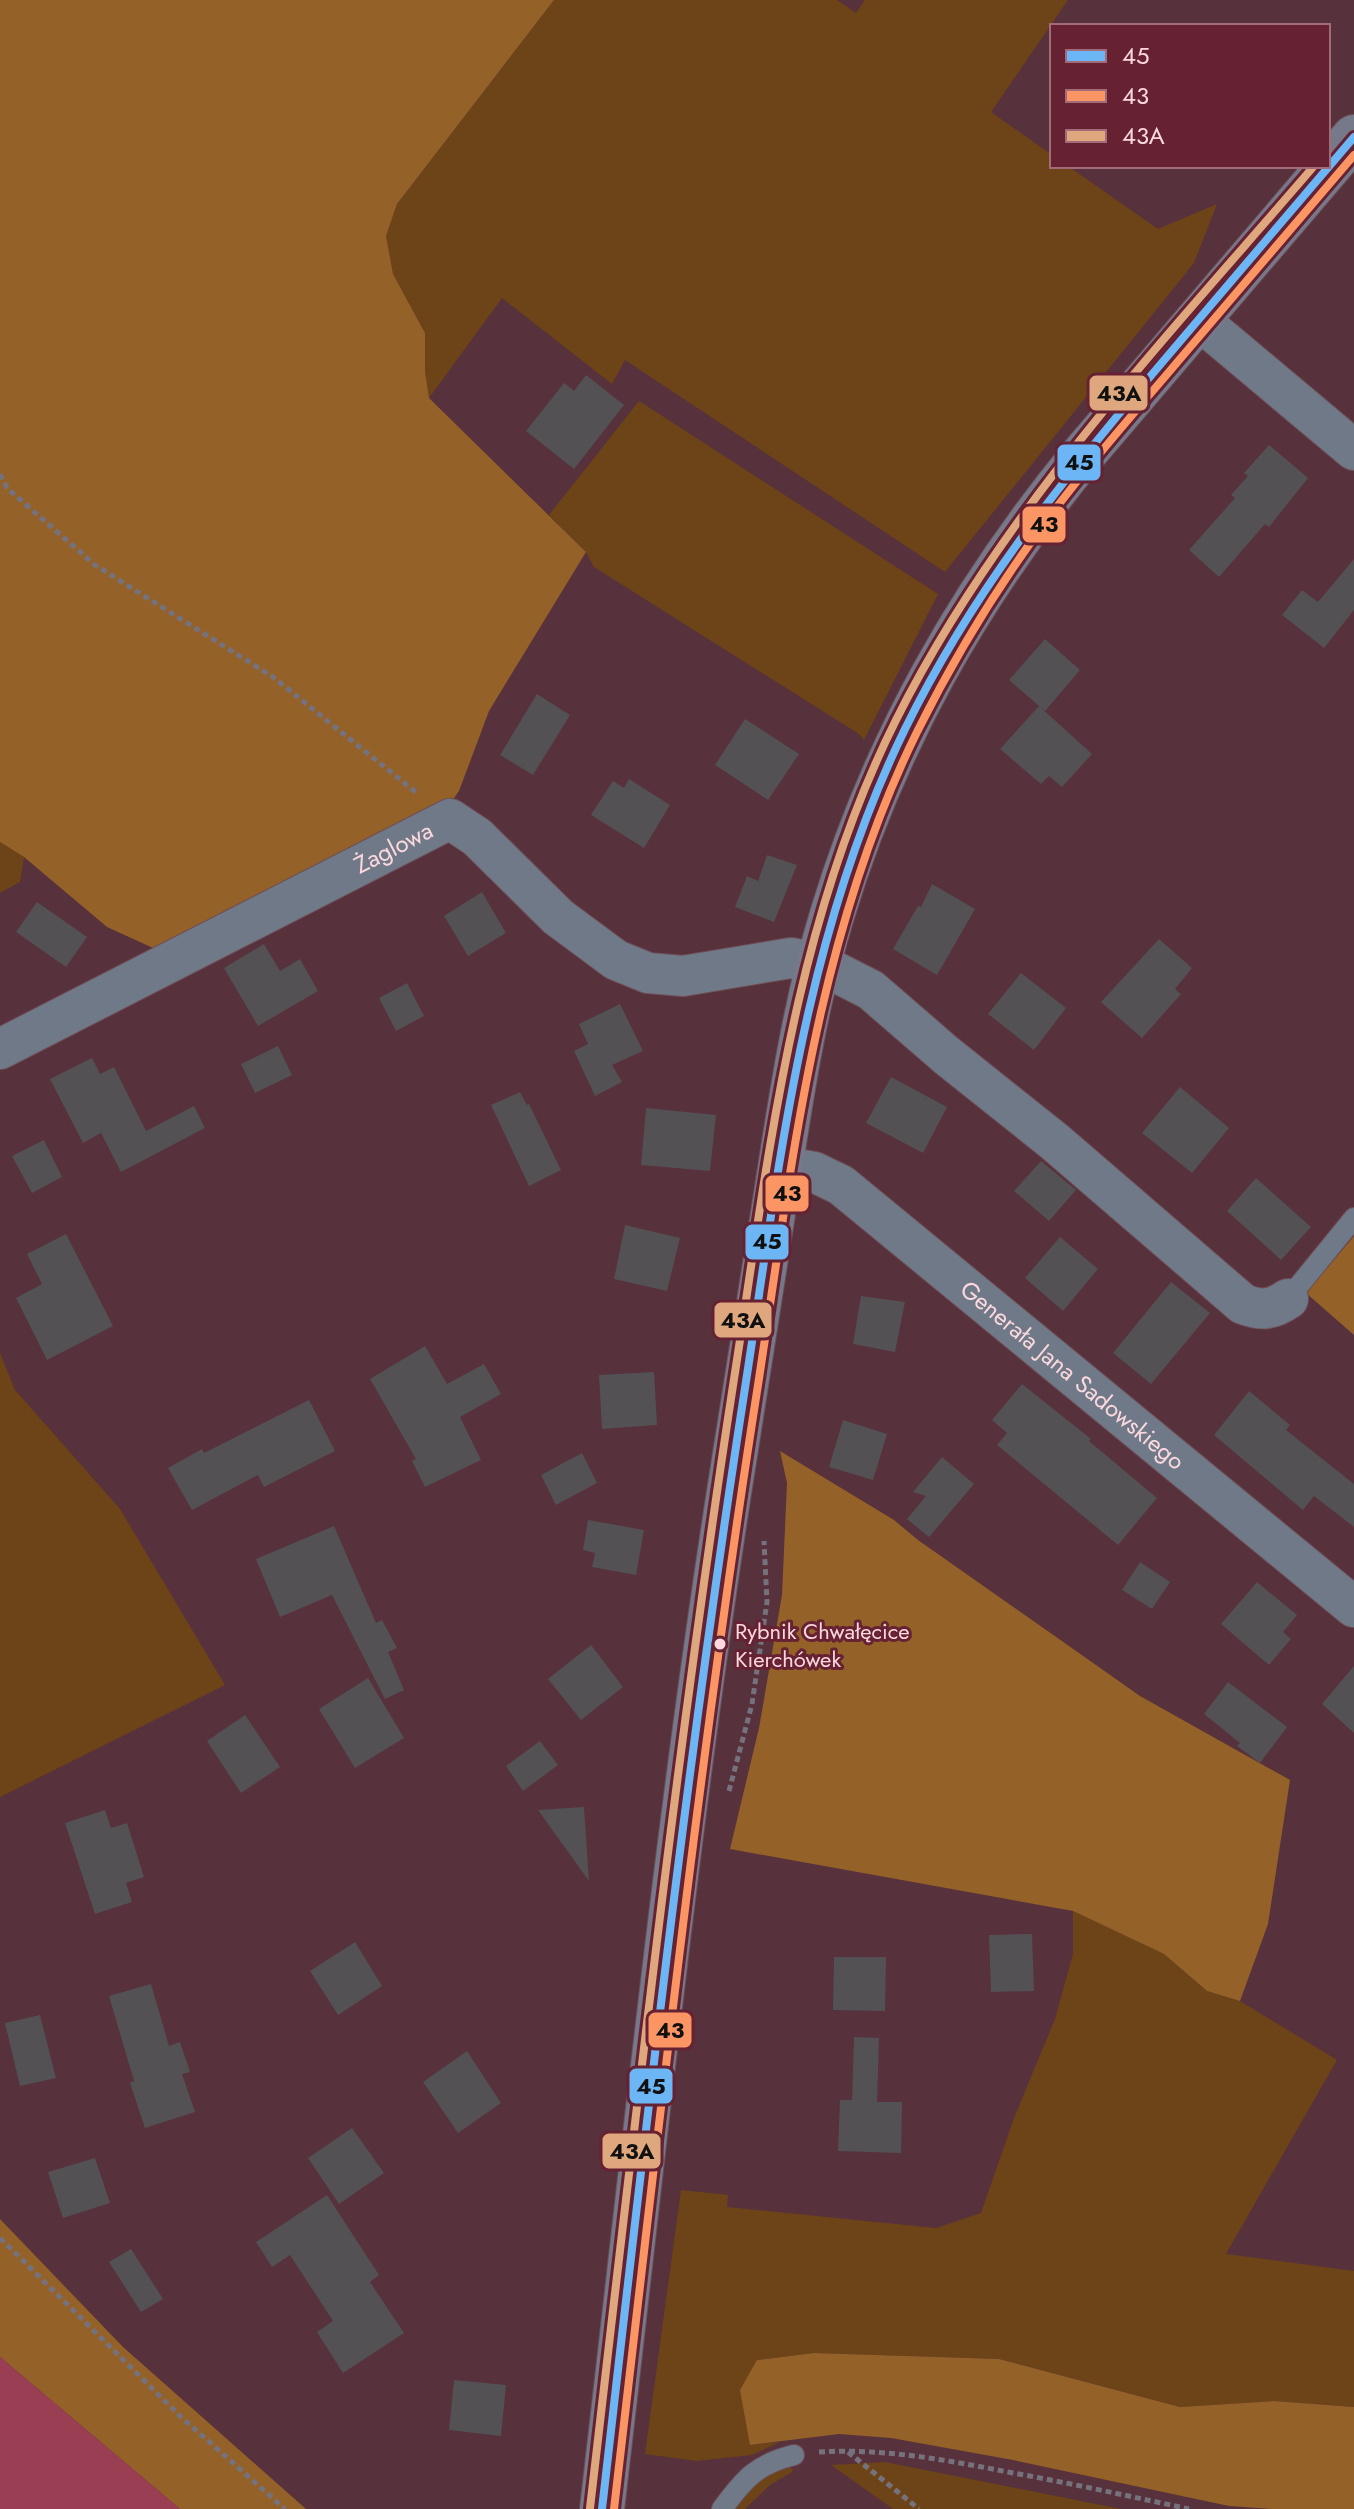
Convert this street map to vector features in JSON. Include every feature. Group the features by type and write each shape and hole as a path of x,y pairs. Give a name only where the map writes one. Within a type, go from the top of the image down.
{"main road":[{"path":"1330,165 1354,137"},
{"path":"602,2509 697,1707 804,1028 818,963 848,866 877,789 906,725 952,639 998,566 1041,506 1327,168"}],"street":[{"path":"1198,319 1354,450"},
{"name":"Żaglowa","path":"0,1049 450,819 477,837 558,917 616,960 648,973 683,976 791,958 818,963"},
{"path":"818,963 871,990 1055,1142 1243,1304 1265,1309 1288,1299"},
{"name":"Generała Jana Sadowskiego","path":"780,1166 814,1172 841,1185 1354,1607"}],"lane":[{"path":"1288,1299 1354,1218"},
{"path":"722,2509 743,2479 778,2459 794,2455"}],"path":[{"path":"0,474 7,488 95,565 273,677 450,819"},
{"path":"725,1805 752,1704 767,1602 763,1534"},
{"path":"0,2238 181,2417 285,2509"},
{"path":"794,2455 848,2452 922,2457 1189,2509"},
{"path":"848,2452 919,2509"}],"shaded area":[{"path":"0,0 554,0 397,204 386,236 393,274 425,333 429,398 586,552 489,711 459,791 443,814 164,953 107,927 24,857 0,842"},
{"path":"554,0 837,0 856,13 865,0 1068,0 991,112 1050,154 1050,168 1071,168 1158,229 1217,204 1194,263 945,572 625,360 612,384 502,298 429,398 425,333 393,274 386,236 397,204"},
{"path":"639,401 938,594 864,740 594,567 586,552 549,515"},
{"path":"0,842 24,857 20,882 0,893"},
{"path":"1354,1236 1354,1335 1306,1293"},
{"path":"0,1353 15,1390 120,1509 225,1685 0,1797"},
{"path":"780,1451 894,1520 1140,1696 1290,1780 1268,1924 1240,2001 1207,1991 1164,1954 1073,1911 730,1849 759,1728 782,1595 787,1483"},
{"path":"1073,1911 1164,1954 1207,1991 1240,2001 1337,2060 1226,2254 1354,2271 1354,2407 1274,2401 1180,2407 999,2359 814,2353 757,2360 750,2445 780,2442 752,2455 697,2461 645,2454 681,2190 728,2195 727,2207 936,2228 981,2213 1014,2118 1055,2019 1073,1954"},
{"path":"0,2219 123,2347 306,2509 180,2509 0,2357"},
{"path":"814,2353 999,2359 1180,2407 1274,2401 1354,2407 1354,2509 1229,2506 1013,2460 891,2438 839,2434 750,2445 740,2390 757,2360"},
{"path":"0,2357 180,2509 0,2509"},
{"path":"885,2462 1121,2509 893,2509 831,2465"},
{"path":"787,2466 793,2469 792,2472 770,2485 745,2509 733,2509 757,2484"}],"building":[{"path":"586,375 624,405 574,469 526,431 564,383 574,391"},
{"path":"1269,445 1308,478 1269,527 1265,524 1219,577 1189,550 1235,498 1231,495 1248,476 1244,473"},
{"path":"1354,559 1354,610 1324,648 1282,615 1302,590 1318,602"},
{"path":"1045,639 1080,670 1045,711 1009,680"},
{"path":"537,694 570,715 533,775 500,755"},
{"path":"1039,706 1092,754 1062,787 1049,776 1041,784 1000,749"},
{"path":"745,719 799,754 768,800 715,765"},
{"path":"629,779 670,805 644,848 591,815 613,781 624,788"},
{"path":"767,855 797,865 774,922 735,907 747,876 758,881"},
{"path":"932,884 975,909 937,975 893,949 918,906 921,907"},
{"path":"482,892 506,933 468,956 444,916"},
{"path":"37,902 87,937 66,967 16,932"},
{"path":"1159,939 1192,968 1175,989 1181,994 1142,1038 1101,1002"},
{"path":"264,944 280,971 300,959 318,991 258,1026 224,968"},
{"path":"1021,973 1066,1008 1034,1050 988,1014"},
{"path":"407,983 424,1016 396,1031 379,998"},
{"path":"620,1004 643,1051 612,1065 622,1082 595,1096 574,1051 588,1044 579,1024"},
{"path":"278,1046 292,1075 255,1093 241,1064"},
{"path":"92,1058 100,1074 114,1067 146,1131 194,1106 205,1128 121,1172 101,1133 83,1143 50,1079"},
{"path":"891,1077 947,1107 923,1153 866,1123"},
{"path":"1180,1087 1229,1128 1192,1173 1142,1133"},
{"path":"520,1092 561,1170 529,1186 491,1105"},
{"path":"646,1108 716,1115 710,1171 641,1165"},
{"path":"44,1140 62,1177 32,1193 12,1156"},
{"path":"1041,1161 1076,1190 1049,1221 1014,1191"},
{"path":"1256,1178 1311,1227 1281,1260 1227,1211"},
{"path":"625,1225 680,1238 667,1291 614,1279"},
{"path":"66,1234 113,1326 47,1360 16,1298 42,1284 27,1254"},
{"path":"1060,1237 1098,1269 1063,1311 1025,1278"},
{"path":"1171,1282 1210,1313 1151,1384 1113,1353"},
{"path":"861,1296 905,1302 895,1352 853,1344"},
{"path":"425,1346 447,1384 484,1364 501,1394 460,1417 481,1460 425,1487 412,1461 416,1459 370,1379"},
{"path":"654,1372 657,1425 602,1429 599,1375"},
{"path":"1022,1384 1091,1439 1089,1441 1157,1498 1118,1545 997,1445 1007,1433 992,1420"},
{"path":"1249,1391 1290,1425 1286,1430 1354,1484 1354,1527 1314,1496 1303,1510 1214,1435"},
{"path":"309,1400 335,1451 264,1487 258,1475 192,1510 168,1468"},
{"path":"843,1420 887,1434 873,1480 829,1467"},
{"path":"582,1453 597,1483 556,1505 541,1475"},
{"path":"942,1457 974,1484 929,1537 907,1519 926,1496 913,1492"},
{"path":"588,1520 644,1530 636,1575 592,1567 595,1553 583,1550"},
{"path":"334,1526 376,1623 382,1620 397,1648 388,1652 404,1690 385,1699 332,1595 280,1617 256,1559"},
{"path":"1140,1562 1170,1582 1152,1609 1122,1590"},
{"path":"1257,1582 1297,1615 1283,1632 1291,1639 1269,1665 1221,1624"},
{"path":"591,1645 623,1687 581,1720 548,1679"},
{"path":"1354,1666 1354,1733 1322,1704"},
{"path":"368,1678 404,1738 355,1768 319,1709"},
{"path":"1228,1682 1287,1727 1260,1763 1204,1714"},
{"path":"245,1715 280,1767 241,1793 207,1741"},
{"path":"540,1741 558,1765 523,1791 506,1766"},
{"path":"584,1807 589,1881 538,1810"},
{"path":"105,1810 111,1828 127,1823 144,1877 126,1883 132,1902 95,1914 65,1823"},
{"path":"1032,1934 1034,1991 991,1992 989,1935"},
{"path":"355,1942 382,1986 338,2015 310,1971"},
{"path":"834,1957 886,1957 885,2011 833,2010"},
{"path":"151,1984 169,2046 180,2042 190,2072 182,2074 195,2112 145,2128 130,2083 134,2081 109,1996"},
{"path":"40,2015 56,2078 20,2086 5,2023"},
{"path":"854,2037 879,2038 877,2102 902,2102 901,2153 838,2151 840,2100 852,2100"},
{"path":"467,2051 501,2103 458,2133 423,2082"},
{"path":"352,2128 384,2173 339,2204 308,2158"},
{"path":"95,2158 110,2203 63,2218 48,2172"},
{"path":"327,2195 379,2275 370,2282 404,2333 343,2373 317,2332 333,2321 290,2255 272,2267 256,2242"},
{"path":"131,2249 163,2299 141,2312 109,2262"},
{"path":"454,2380 506,2385 501,2436 449,2430"}],"transit line":[{"name":"45","path":"1330,165 1354,137"},
{"name":"43","path":"614,2509 680,1946 737,1525 783,1218 812,1052 854,889 883,810 917,732 962,648 1013,568 1098,456 1354,155"},
{"name":"43A","path":"590,2508 657,1943 713,1520 773,1126 809,960 832,878 861,798 896,720 938,643 984,570 1088,431 1312,168"},
{"name":"45","path":"602,2509 668,1948 724,1528 784,1135 819,969 842,888 870,808 905,729 962,626 993,578 1060,486 1328,168"}],"place":[{"name":"Rybnik Chwałęcice Kierchówek","path":"720,1644"}]}
